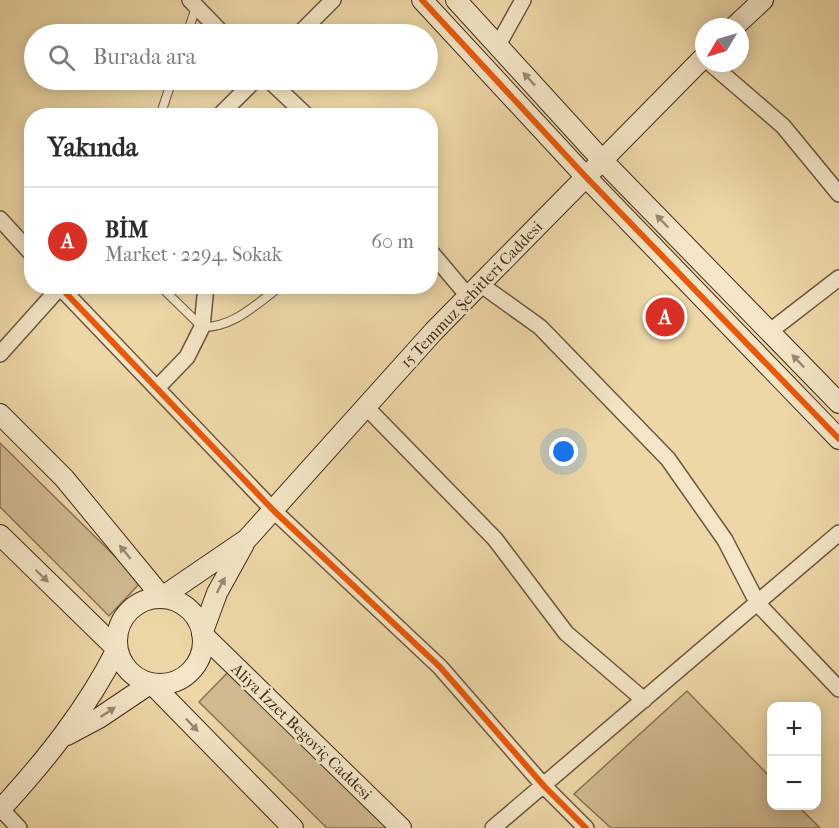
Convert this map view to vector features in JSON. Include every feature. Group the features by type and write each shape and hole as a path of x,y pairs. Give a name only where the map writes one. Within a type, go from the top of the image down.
{"main road":[{"path":"422,0 585,176 839,439"},
{"path":"456,0 603,160 839,403"},
{"path":"744,18 763,0"},
{"name":"15 Temmuz Şehitleri Caddesi","path":"247,539 474,290 695,67"},
{"path":"0,414 64,478 162,597"},
{"path":"0,535 117,649 129,671 151,683 293,828"},
{"path":"162,597 247,539"},
{"path":"62,737 99,718 151,683 165,684 178,680 190,672 198,661 202,648 202,634 217,593 247,539"},
{"path":"0,809 62,737 97,688 117,649 116,636 127,612 149,598 173,598 195,616 202,634"},
{"name":"Aliya İzzet Begoviç Caddesi","path":"202,634 401,828"}],"street":[{"path":"309,24 333,0"},
{"path":"498,45 523,0"},
{"path":"193,3 214,24"},
{"path":"720,72 783,126 839,194"},
{"path":"227,108 245,90"},
{"path":"280,90 299,108"},
{"path":"0,219 24,245"},
{"path":"438,258 474,290 540,327 668,459 725,540 758,604 839,689"},
{"path":"770,332 839,278"},
{"path":"0,354 54,294"},
{"path":"67,294 274,511 440,667 544,786 586,828"},
{"path":"157,388 188,357 202,327 205,294"},
{"path":"366,407 495,539 566,633 644,700"},
{"path":"493,828 839,533"},
{"path":"0,809 19,828"}],"lane":[{"path":"189,24 193,3"},
{"path":"163,108 169,90"},
{"path":"168,294 202,327 218,328 229,323 270,294"}],"shaded area":[{"path":"0,443 141,582 109,616 0,507"},
{"path":"231,669 391,828 327,828 199,702"},
{"path":"687,691 767,774 767,810 802,810 820,828 611,828 574,794"}],"cycle path":[{"path":"422,0 585,176 839,439"},
{"path":"67,294 274,511 440,667 544,786 586,828"}],"place":[{"name":"BİM","path":"665,317"}]}
